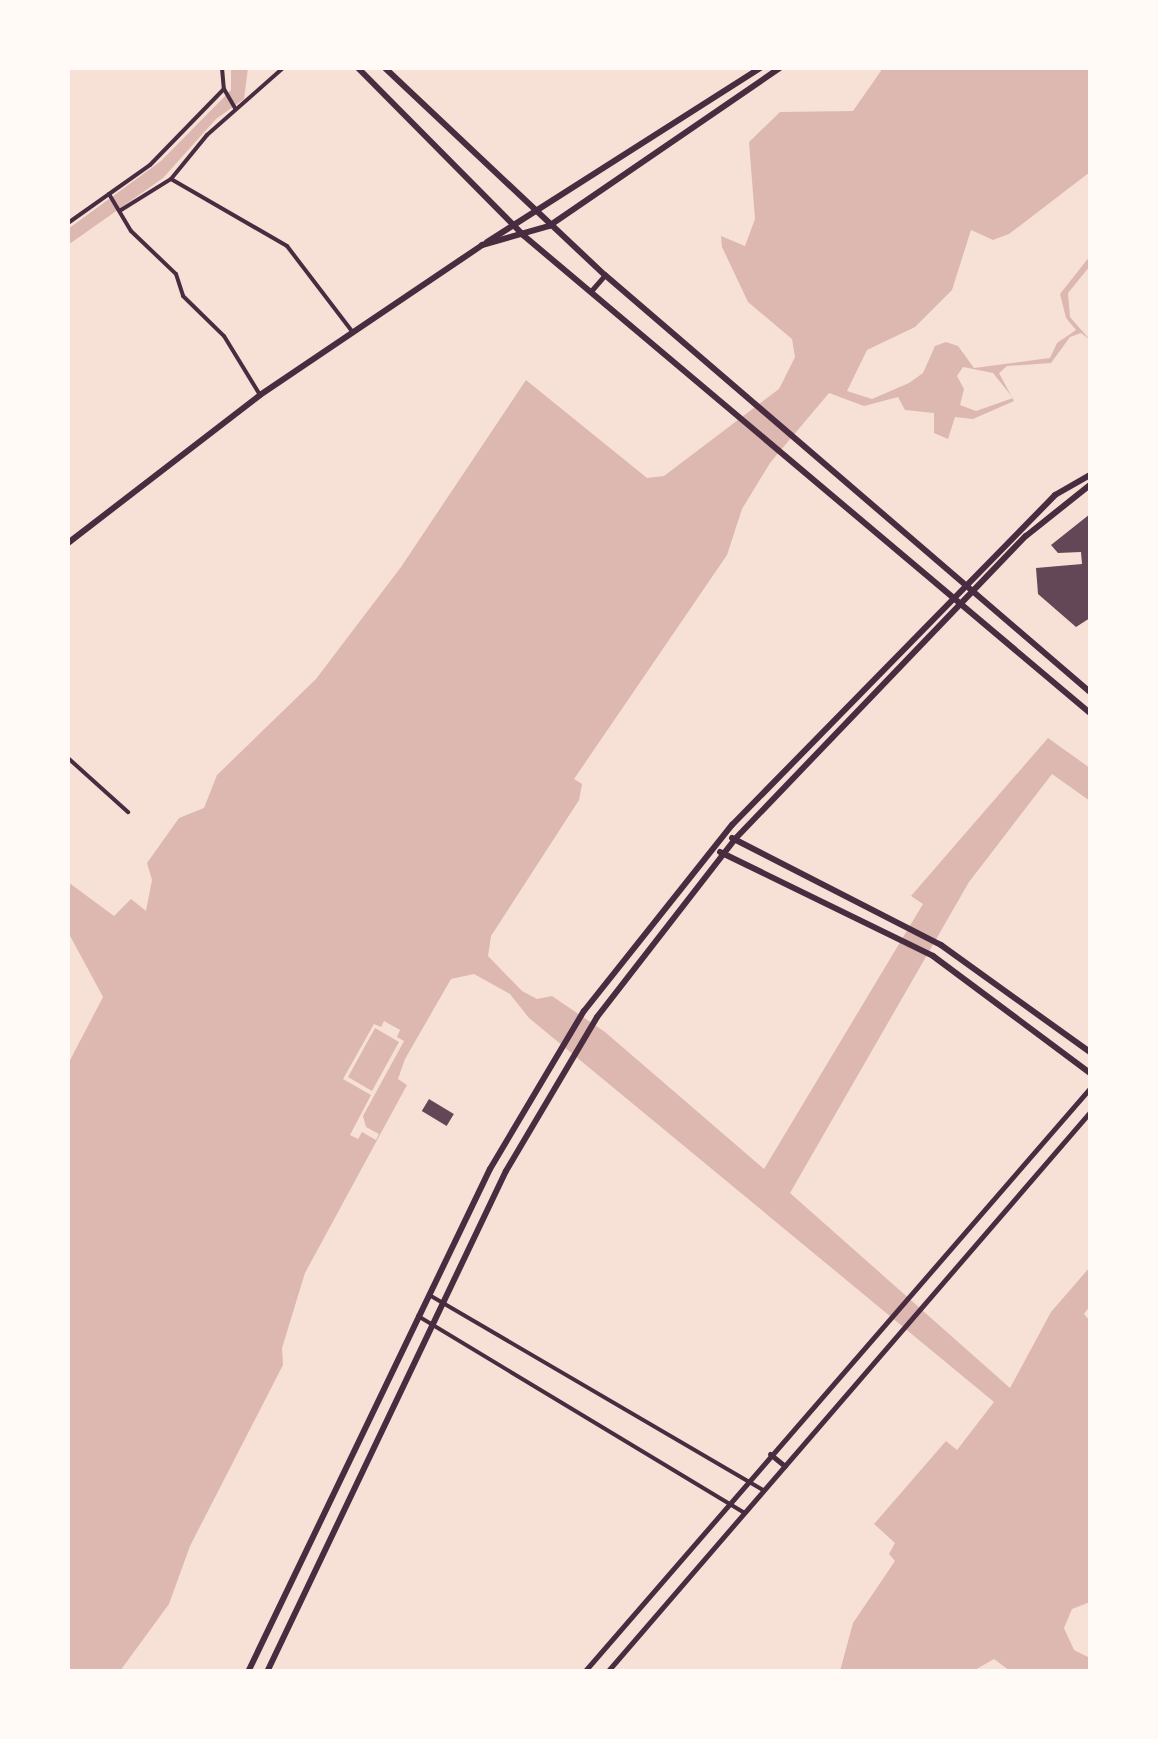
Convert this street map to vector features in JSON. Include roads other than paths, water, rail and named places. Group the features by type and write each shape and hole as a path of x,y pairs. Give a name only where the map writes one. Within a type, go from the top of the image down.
{"main road":[{"path":"358,68 523,235 1090,712"},
{"path":"385,68 604,276 1090,692"},
{"path":"68,542 351,330 532,209 760,68"},
{"path":"482,245 549,226 780,68"},
{"path":"248,1672 418,1316 554,1057 584,1011 711,848 1054,495 1090,475"},
{"path":"267,1672 442,1302 566,1065 594,1022 735,839 1060,504 1090,484"},
{"path":"725,834 941,945 1090,1052"},
{"path":"711,848 900,937 1027,1020 1090,1073"}],"street":[{"path":"222,68 224,89 235,108"},
{"path":"122,210 171,179 235,108 283,68"},
{"path":"68,223 150,166 224,89"},
{"path":"171,179 287,246 351,330"},
{"path":"110,194 130,231 176,274 183,296 224,336 260,395"},
{"path":"591,291 604,276"},
{"path":"68,758 128,812"},
{"path":"764,792 768,805"},
{"path":"584,1672 1090,1088"},
{"path":"607,1672 1090,1112"},
{"path":"429,1295 763,1490"},
{"path":"418,1316 744,1513"},
{"path":"770,1454 784,1466"}]}
